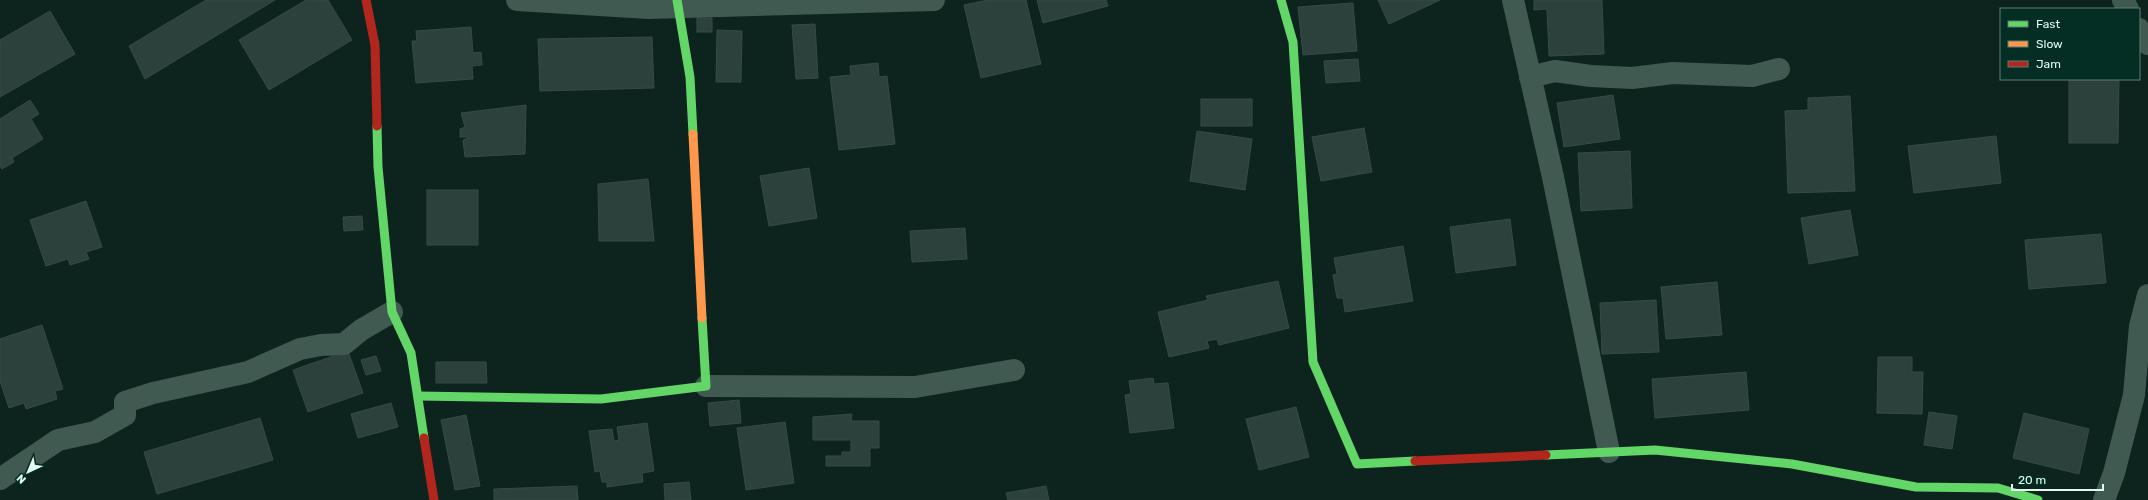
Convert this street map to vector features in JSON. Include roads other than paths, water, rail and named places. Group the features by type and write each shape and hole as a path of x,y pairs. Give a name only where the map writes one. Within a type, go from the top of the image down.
{"street":[{"path":"366,0 375,45 378,167 392,312 411,353 419,396 434,500"},
{"path":"517,0 649,8 678,4 934,0"},
{"path":"1281,0 1294,42 1313,362 1357,464 1655,450 1792,464 1916,487 1998,488 2038,500"},
{"path":"1513,0 1610,452"},
{"path":"678,4 690,77 706,386"},
{"path":"2140,31 2148,44"},
{"path":"1530,77 1555,71 1591,76 1632,78 1673,73 1752,76 1779,69"},
{"path":"2104,500 2114,473 2134,395 2140,326 2148,295"},
{"path":"0,479 58,440 95,432 125,415 125,402 153,393 248,372 300,349 321,345 344,344 361,330 392,312"},
{"path":"419,396 601,398 706,386 915,387 1014,370"}]}
